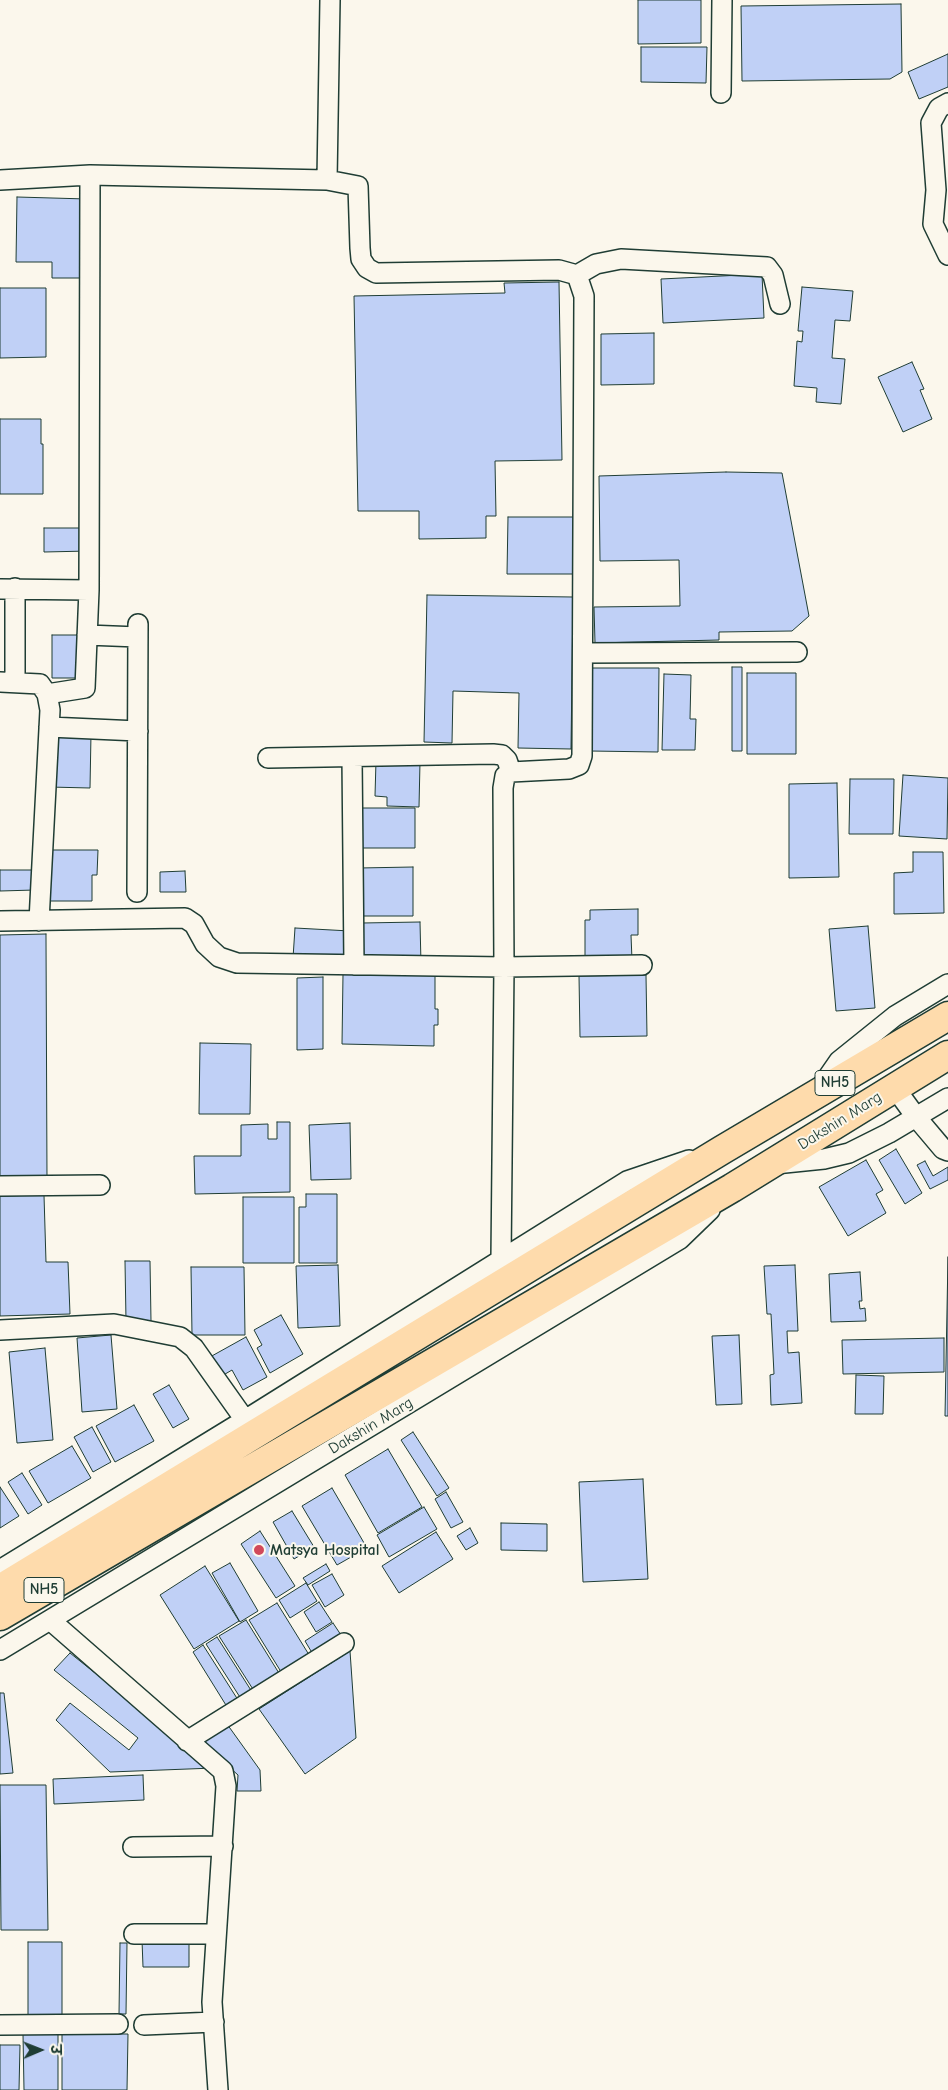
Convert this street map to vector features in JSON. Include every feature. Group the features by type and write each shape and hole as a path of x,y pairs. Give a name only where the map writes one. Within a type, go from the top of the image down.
{"highway":[{"name":"Dakshin Marg","path":"0,1616 80,1555 722,1150 948,1016"},
{"name":"Dakshin Marg","path":"0,1589 80,1555 732,1188 948,1055"}],"street":[{"path":"327,180 330,0"},
{"path":"721,93 722,0"},
{"path":"948,103 938,108 931,123 936,190 933,224 948,255"},
{"path":"47,694 85,688 89,590 90,175"},
{"path":"0,180 90,175 327,180 358,186 362,259 367,268 376,273 559,270 577,275 596,264 621,259 767,266 773,275 780,304"},
{"path":"501,1259 504,967 503,788 505,776 511,772 569,769 578,765 582,756 584,296 577,275"},
{"path":"39,920 50,710 47,694 40,684 8,682 8,588 89,590"},
{"path":"88,636 138,630 137,892"},
{"path":"583,653 797,652"},
{"path":"49,727 138,730"},
{"path":"268,758 493,754 502,755 511,772"},
{"path":"352,756 354,965"},
{"path":"0,921 185,918 194,924 205,944 219,957 237,962 504,967 642,966"},
{"path":"816,1094 839,1061 895,1016 948,984"},
{"path":"895,1088 943,1149 948,1150"},
{"path":"771,1164 817,1160 849,1153 948,1098"},
{"name":"Dakshin Marg","path":"0,1570 245,1420 627,1181 722,1150"},
{"path":"0,1186 100,1185"},
{"name":"Dakshin Marg","path":"0,1650 680,1239 732,1188"},
{"path":"0,1330 114,1324 180,1337 194,1348 245,1420"},
{"path":"50,1620 223,1772 226,1786 212,2002 218,2090"},
{"path":"187,1741 344,1643"},
{"path":"133,1847 223,1846"},
{"path":"134,1934 216,1934"},
{"path":"144,2025 214,2022"},
{"path":"0,2025 118,2024"}],"building":[{"path":"638,0 701,0 701,43 638,44"},
{"path":"901,4 902,72 890,79 742,81 741,6"},
{"path":"641,47 707,47 706,83 641,82"},
{"path":"948,54 948,87 919,99 908,72"},
{"path":"17,197 87,199 86,278 52,278 52,262 16,262"},
{"path":"762,274 764,318 663,323 661,279"},
{"path":"559,282 562,460 495,461 496,516 486,516 486,538 419,539 419,511 358,511 354,296 505,293 504,283"},
{"path":"802,287 853,291 850,321 835,320 832,358 845,359 841,404 816,402 817,388 794,386 797,341 802,342 803,331 798,331"},
{"path":"0,288 46,288 46,357 0,358"},
{"path":"654,333 654,384 601,385 601,334"},
{"path":"912,362 924,389 920,390 932,419 903,432 878,377"},
{"path":"0,419 41,419 43,494 0,494"},
{"path":"726,472 782,473 809,616 792,631 719,632 719,640 595,643 594,607 680,606 679,560 600,561 599,476"},
{"path":"508,517 574,517 574,574 507,574"},
{"path":"44,528 88,528 89,551 44,552"},
{"path":"427,595 573,597 571,749 518,748 519,693 453,691 452,743 424,742"},
{"path":"52,635 83,635 83,678 52,678"},
{"path":"732,667 742,667 742,751 732,751"},
{"path":"591,668 659,668 658,752 590,751"},
{"path":"747,673 796,673 796,754 747,754"},
{"path":"664,674 691,675 690,719 696,719 695,750 662,750"},
{"path":"50,733 91,734 90,788 49,787"},
{"path":"376,761 420,762 419,807 387,806 387,797 375,796"},
{"path":"903,775 948,778 947,839 899,836"},
{"path":"850,779 894,779 893,834 849,834"},
{"path":"837,783 839,877 789,878 789,784"},
{"path":"361,808 415,808 415,848 360,848"},
{"path":"47,850 98,850 97,875 92,875 92,901 47,901"},
{"path":"913,852 943,852 944,913 894,914 894,873 913,872"},
{"path":"413,867 413,916 360,916 359,868"},
{"path":"0,870 35,870 35,890 0,891"},
{"path":"185,871 186,892 160,892 160,872"},
{"path":"638,909 638,935 631,935 632,960 585,961 585,920 590,920 590,910"},
{"path":"420,922 421,964 363,965 362,923"},
{"path":"868,926 875,1008 836,1011 829,929"},
{"path":"295,928 350,931 348,961 293,958"},
{"path":"46,934 47,1180 0,1180 0,935"},
{"path":"435,971 435,1009 438,1009 438,1025 434,1025 434,1046 342,1044 343,974 412,975"},
{"path":"646,975 647,1036 580,1037 579,976"},
{"path":"323,977 323,1049 297,1050 297,978"},
{"path":"200,1043 251,1044 250,1114 199,1114"},
{"path":"277,1122 290,1122 290,1192 195,1194 194,1156 241,1156 241,1125 268,1124 268,1139 277,1139"},
{"path":"350,1123 351,1179 311,1180 309,1125"},
{"path":"896,1149 922,1193 905,1204 879,1160"},
{"path":"866,1160 883,1190 876,1194 886,1213 848,1236 819,1187"},
{"path":"925,1161 933,1176 948,1167 948,1180 930,1189 917,1165"},
{"path":"306,1194 337,1194 337,1263 299,1263 299,1207 306,1207"},
{"path":"44,1195 46,1262 68,1262 70,1314 0,1316 0,1196"},
{"path":"243,1197 294,1197 294,1263 243,1263"},
{"path":"948,1257 948,1416 945,1416"},
{"path":"125,1261 150,1261 151,1321 126,1321"},
{"path":"338,1265 340,1326 298,1328 296,1266"},
{"path":"795,1265 798,1331 787,1331 788,1353 799,1352 802,1403 771,1405 770,1375 774,1374 771,1314 767,1314 764,1266"},
{"path":"191,1267 244,1267 245,1335 192,1335"},
{"path":"860,1272 862,1301 859,1301 860,1309 865,1308 866,1321 831,1322 829,1274"},
{"path":"281,1315 303,1354 270,1373 257,1348 262,1345 254,1330"},
{"path":"111,1335 117,1409 82,1412 77,1338"},
{"path":"739,1335 742,1404 716,1405 712,1336"},
{"path":"246,1337 267,1377 243,1390 232,1370 220,1377 210,1357"},
{"path":"944,1338 944,1372 843,1374 842,1340"},
{"path":"45,1348 53,1440 17,1443 9,1352"},
{"path":"856,1375 884,1376 883,1414 855,1414"},
{"path":"169,1385 189,1419 173,1428 153,1394"},
{"path":"134,1405 154,1441 115,1462 96,1426"},
{"path":"92,1427 111,1462 93,1472 74,1437"},
{"path":"413,1432 449,1488 437,1496 401,1440"},
{"path":"72,1446 91,1478 48,1503 29,1471"},
{"path":"388,1449 422,1507 378,1533 345,1475"},
{"path":"22,1473 42,1505 28,1514 8,1482"},
{"path":"643,1479 648,1579 583,1582 579,1482"},
{"path":"0,1487 19,1516 0,1528"},
{"path":"332,1488 367,1548 337,1565 302,1506"},
{"path":"446,1492 463,1522 451,1528 435,1499"},
{"path":"424,1507 437,1529 389,1557 377,1535"},
{"path":"292,1511 314,1547 294,1559 273,1522"},
{"path":"501,1523 547,1524 547,1551 501,1550"},
{"path":"470,1528 478,1543 466,1550 457,1536"},
{"path":"260,1531 295,1586 276,1598 241,1544"},
{"path":"436,1532 453,1559 399,1593 382,1566"},
{"path":"230,1563 258,1611 240,1622 212,1573"},
{"path":"326,1564 330,1571 308,1585 303,1578"},
{"path":"205,1566 239,1621 194,1649 160,1595"},
{"path":"332,1574 344,1595 325,1607 312,1585"},
{"path":"306,1583 317,1601 290,1618 279,1600"},
{"path":"319,1602 332,1622 316,1632 304,1612"},
{"path":"277,1603 311,1658 283,1675 249,1620"},
{"path":"246,1620 282,1678 256,1694 219,1636"},
{"path":"333,1623 343,1638 314,1656 305,1641"},
{"path":"217,1637 254,1695 243,1702 206,1644"},
{"path":"203,1645 240,1703 229,1710 193,1652"},
{"path":"350,1651 356,1738 305,1774 259,1709"},
{"path":"70,1653 214,1768 110,1772 56,1720 70,1703 129,1750 138,1738 54,1670"},
{"path":"0,1693 4,1693 13,1773 0,1774"},
{"path":"227,1724 260,1770 261,1791 237,1791 238,1775 201,1742"},
{"path":"143,1775 144,1800 54,1804 53,1779"},
{"path":"0,1785 46,1785 48,1930 1,1930"},
{"path":"142,1940 189,1940 189,1967 143,1967"},
{"path":"28,1942 62,1942 62,2015 28,2015"},
{"path":"120,1943 127,1943 126,2014 119,2014"},
{"path":"23,2034 58,2034 58,2090 24,2090"},
{"path":"62,2034 128,2034 127,2090 62,2090"},
{"path":"0,2045 20,2045 19,2090 0,2090"}],"place":[{"name":"Matsya Hospital","path":"259,1550"}]}
